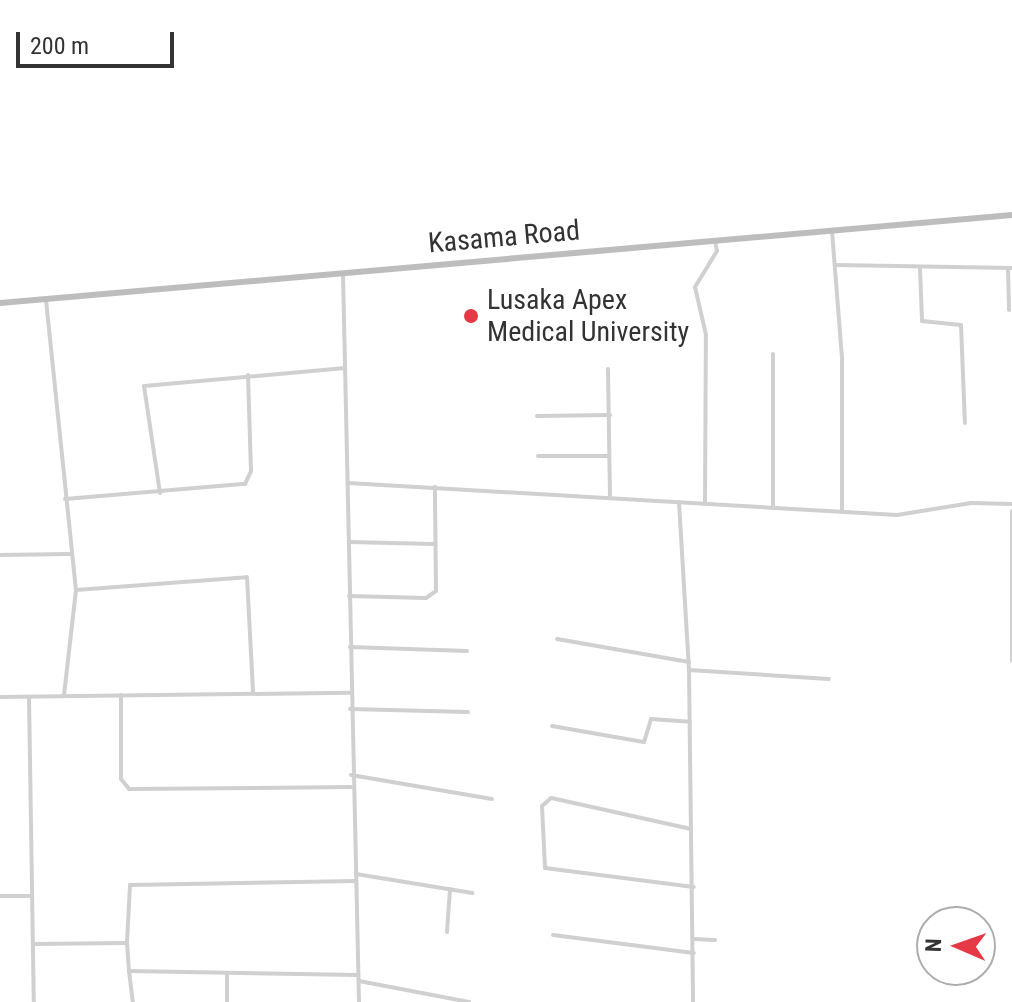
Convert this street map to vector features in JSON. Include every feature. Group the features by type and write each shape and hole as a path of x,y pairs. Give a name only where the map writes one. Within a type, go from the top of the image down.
{"street":[{"name":"Kasama Road","path":"0,303 1012,215"},
{"path":"832,231 837,265 842,510"},
{"path":"705,504 706,335 695,287 717,251 715,241"},
{"path":"837,265 1010,268 1009,310"},
{"path":"920,268 922,321 961,325 965,423"},
{"path":"343,274 351,787 359,1002"},
{"path":"46,300 76,590 64,695"},
{"path":"773,354 773,505"},
{"path":"160,493 144,386 346,368"},
{"path":"608,369 610,497"},
{"path":"65,499 160,493 250,479 248,375"},
{"path":"537,416 610,415"},
{"path":"538,456 609,456"},
{"path":"348,483 915,515 971,503 1012,504"},
{"path":"349,596 426,598 437,588 435,486"},
{"path":"679,502 689,662 693,1002"},
{"path":"1012,511 1012,661"},
{"path":"349,542 434,544"},
{"path":"0,555 71,554"},
{"path":"76,590 247,577 253,693"},
{"path":"557,639 689,662"},
{"path":"350,647 467,651"},
{"path":"689,670 829,679"},
{"path":"0,697 350,693"},
{"path":"121,695 121,779 129,789 351,787"},
{"path":"29,697 34,1002"},
{"path":"350,709 468,712"},
{"path":"552,726 644,742 651,719 690,722"},
{"path":"351,775 492,799"},
{"path":"691,829 551,798 542,806 545,868 694,887"},
{"path":"355,874 472,893"},
{"path":"133,1002 127,943 130,885 355,881"},
{"path":"447,932 450,889"},
{"path":"0,896 32,896"},
{"path":"553,935 694,953"},
{"path":"694,939 715,940"},
{"path":"33,944 127,943"},
{"path":"129,971 359,978 469,1002"},
{"path":"227,973 227,1002"}],"place":[{"name":"Lusaka Apex Medical University","path":"471,316"}]}
